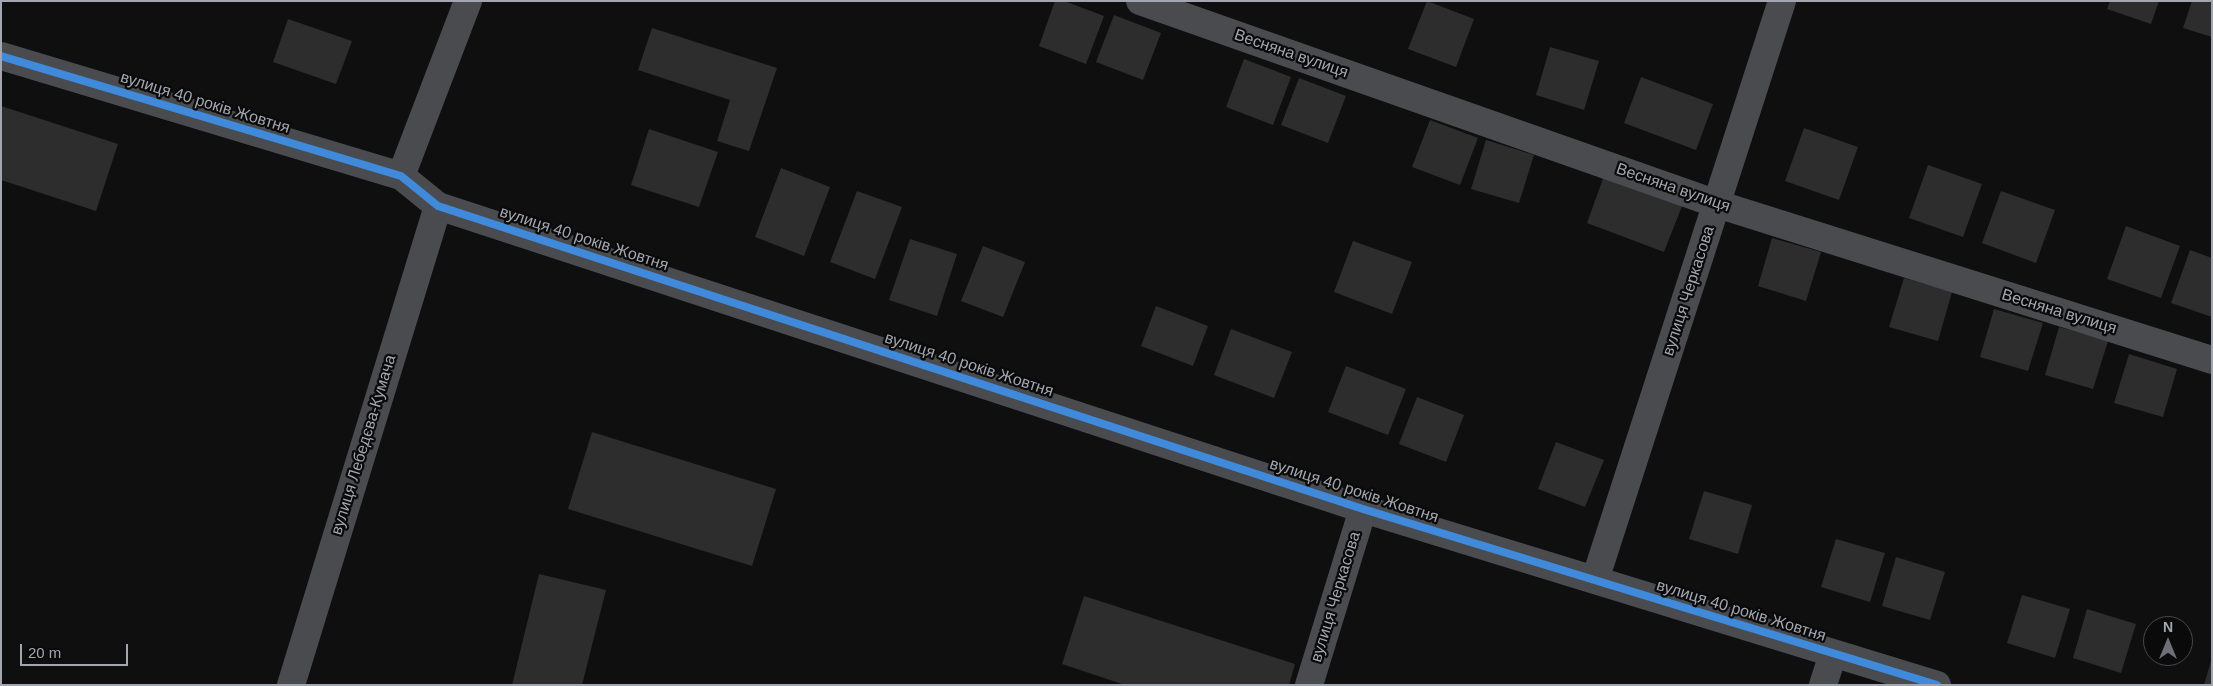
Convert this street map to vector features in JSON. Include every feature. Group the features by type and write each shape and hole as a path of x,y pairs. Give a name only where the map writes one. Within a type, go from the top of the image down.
{"street":[{"path":"401,176 468,1"},
{"name":"Весняна вулиця","path":"1140,1 1717,204 2212,360"},
{"name":"вулиця Черкасова","path":"1594,580 1782,1"},
{"name":"вулиця 40 років Жовтня","path":"1,56 401,176 438,206 1363,509 1937,685"},
{"name":"вулиця Лебедєва-Кумача","path":"291,685 438,206"},
{"name":"вулиця Черкасова","path":"1309,685 1363,509"},
{"path":"1823,685 1833,654"}],"building":[{"path":"1055,1 1064,1 1104,16 1086,64 1039,46"},
{"path":"1427,1 1474,19 1456,67 1408,49"},
{"path":"2110,1 2159,1 2151,24 2107,9"},
{"path":"2192,1 2212,1 2212,37 2183,28"},
{"path":"1114,15 1161,33 1143,80 1096,62"},
{"path":"288,19 352,41 336,84 273,62"},
{"path":"652,28 777,68 749,151 717,141 730,100 638,70"},
{"path":"1550,47 1599,61 1584,110 1536,95"},
{"path":"1244,59 1291,77 1273,125 1226,107"},
{"path":"1641,77 1713,104 1696,150 1624,123"},
{"path":"1299,78 1346,96 1328,143 1281,125"},
{"path":"1,106 118,144 96,211 1,180"},
{"path":"1430,120 1478,138 1460,185 1412,167"},
{"path":"1804,128 1858,147 1839,200 1785,181"},
{"path":"649,129 718,152 699,207 631,185"},
{"path":"1486,140 1534,155 1519,203 1471,189"},
{"path":"1928,165 1982,184 1963,237 1909,218"},
{"path":"781,168 830,187 804,256 755,237"},
{"path":"1604,176 1682,206 1664,252 1587,223"},
{"path":"857,191 902,207 875,279 830,262"},
{"path":"2001,191 2055,210 2036,263 1982,243"},
{"path":"2126,226 2180,246 2161,298 2107,279"},
{"path":"1772,238 1821,252 1806,301 1758,286"},
{"path":"910,239 957,254 937,316 889,300"},
{"path":"1353,241 1412,262 1392,314 1334,292"},
{"path":"983,246 1025,262 1003,317 961,301"},
{"path":"2190,250 2212,258 2212,317 2171,303"},
{"path":"1904,278 1952,292 1938,341 1889,327"},
{"path":"1156,306 1208,326 1193,366 1141,346"},
{"path":"1994,309 2043,323 2028,371 1980,357"},
{"path":"2059,327 2108,341 2093,389 2045,375"},
{"path":"1231,329 1292,352 1274,398 1214,375"},
{"path":"2129,354 2177,369 2163,417 2114,403"},
{"path":"1346,366 1406,389 1388,435 1328,412"},
{"path":"1417,397 1464,415 1446,462 1399,444"},
{"path":"592,432 776,489 752,566 568,509"},
{"path":"1556,442 1604,460 1585,507 1538,489"},
{"path":"1704,491 1752,505 1738,554 1689,539"},
{"path":"1836,539 1885,553 1870,602 1821,587"},
{"path":"1896,557 1945,572 1930,620 1882,606"},
{"path":"539,574 606,590 582,685 512,685"},
{"path":"2022,595 2070,609 2055,658 2007,643"},
{"path":"1084,596 1295,664 1289,685 1125,685 1062,664"},
{"path":"2087,609 2136,624 2121,673 2073,658"},
{"path":"2211,661 2212,685 2204,685"}],"cycle path":[{"path":"1,56 401,176 438,206 1363,509 1937,685"}]}
